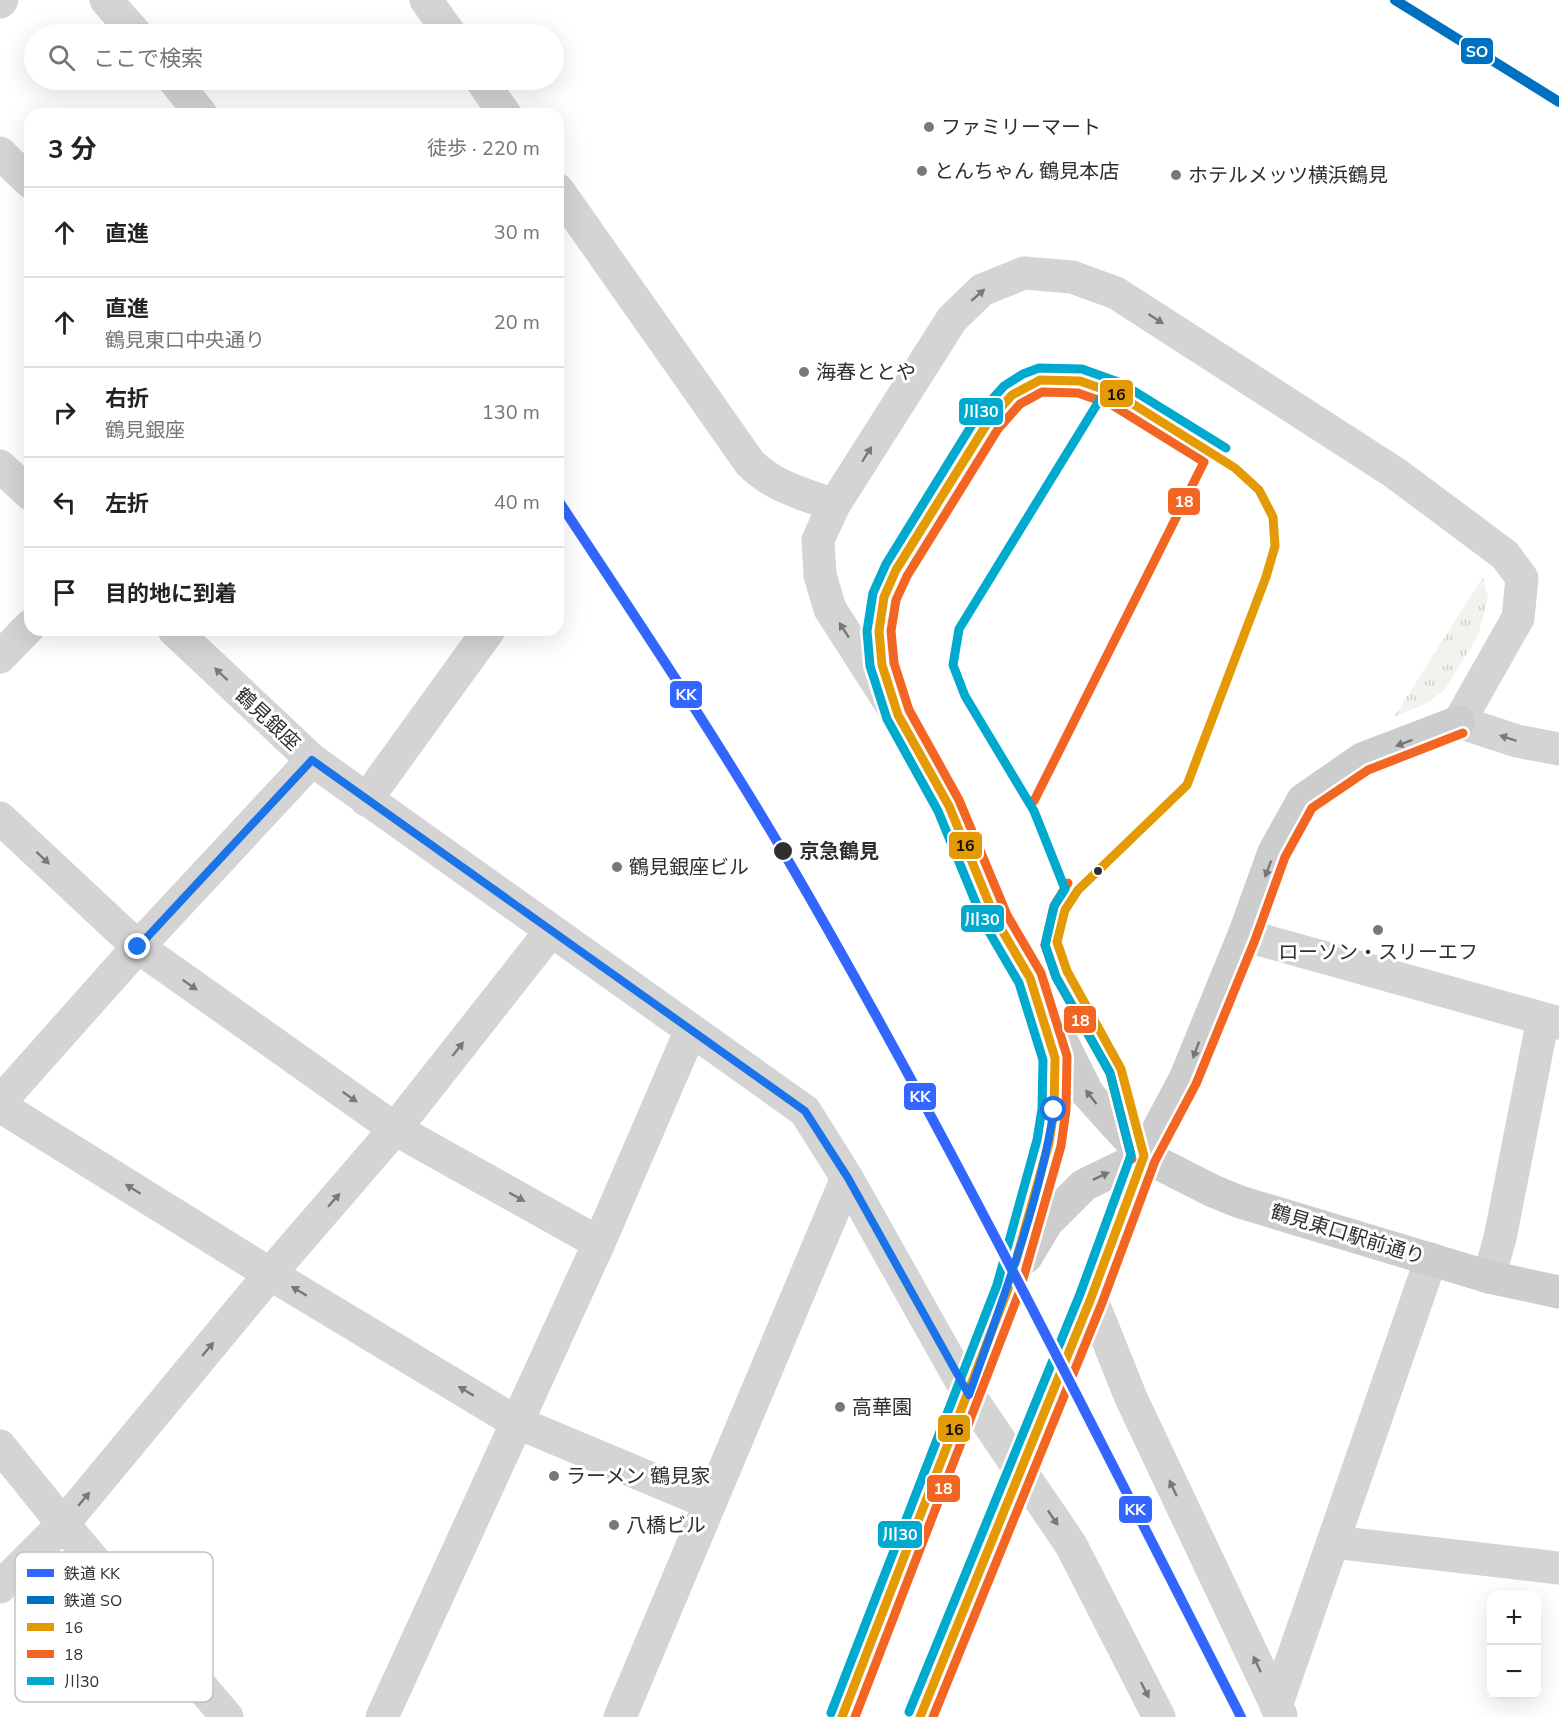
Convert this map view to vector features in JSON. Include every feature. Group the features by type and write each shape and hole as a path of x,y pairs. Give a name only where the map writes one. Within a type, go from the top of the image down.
{"main road":[{"path":"920,1717 1091,1298 1144,1156 1185,1079 1244,935 1274,852 1302,800 1362,759 1459,722"},
{"path":"1029,978 1088,1094 1144,1156"},
{"path":"842,1717 969,1395 1008,1289 1049,1143 1054,1110 1055,1058 1029,978"},
{"path":"1008,1289 1047,1222 1084,1185 1144,1156"},
{"name":"鶴見東口駅前通り","path":"1144,1156 1240,1202 1489,1278 1559,1292"}],"street":[{"path":"106,0 127,24"},
{"path":"426,0 443,24"},
{"path":"182,90 196,108"},
{"path":"488,90 501,108"},
{"path":"0,153 24,176"},
{"path":"564,199 750,463 764,476 782,487 834,506"},
{"path":"1029,978 996,920 949,806 898,715 830,609 820,575 818,540 834,506 952,319 982,290 1024,273 1072,277 1126,300 1395,473 1505,555 1522,578 1518,618 1459,722 1517,741 1559,749"},
{"path":"0,466 24,488"},
{"path":"0,657 24,632"},
{"name":"鶴見銀座","path":"180,636 312,760 550,932 805,1111 848,1178 969,1395 1071,1545 1159,1717"},
{"path":"366,800 485,636"},
{"path":"312,760 138,947 0,1104 270,1274 516,1422 710,1503"},
{"path":"0,818 138,947 395,1129 599,1243"},
{"path":"35,1552 63,1524 270,1274 395,1129 550,932"},
{"path":"1244,935 1551,1021 1489,1278"},
{"path":"382,1717 599,1243 691,1030"},
{"path":"620,1717 848,1178"},
{"path":"1279,1712 1333,1542 1431,1259"},
{"path":"1091,1298 1131,1398 1279,1712"},
{"path":"0,1446 87,1552"},
{"path":"1333,1542 1559,1568"},
{"path":"0,1587 15,1572"},
{"path":"213,1701 227,1717"}],"green space":[{"path":"1483,577 1488,597 1478,636 1445,689 1428,703 1394,717"}],"rail line":[{"name":"SO","path":"1395,0 1559,102"},
{"name":"KK","path":"564,509 730,765 846,961 1019,1283 1241,1717"}],"transit line":[{"name":"川30","path":"831,1713 997,1285 1037,1140 1042,1109 1043,1060 1019,983 985,925 938,811 887,719 870,666 867,631 873,593 886,564 978,415 1004,386 1023,374 1039,368 1082,369 1121,383 1226,448"},
{"name":"16","path":"842,1717 1008,1289 1049,1143 1054,1110 1055,1058 1030,978 996,920 949,806 898,715 882,665 879,631 884,597 896,570 988,422 1012,395 1040,380 1080,381 1117,394 1235,468 1259,490 1273,517 1275,546 1266,577 1187,785 1078,890 1065,910 1057,942 1067,971 1121,1069 1144,1156"},
{"name":"川30","path":"909,1712 1080,1294 1131,1155 1110,1073 1056,977 1045,945 1054,906 1065,889 1034,811 965,696 953,665 959,629 1107,388"},
{"name":"18","path":"855,1717 1019,1293 1061,1146 1066,1110 1067,1056 1041,973 1007,915 959,800 909,710 894,663 891,631 896,600 907,576 998,429 1020,404 1042,392 1078,393 1112,405 1204,462 1034,801"},
{"name":"18","path":"933,1717 1102,1303 1155,1161 1196,1084 1255,940 1285,857 1312,808 1368,770 1463,733"},
{"name":"18","path":"1068,883 1054,906 1045,945 1056,977 1110,1073 1132,1159"},
{"name":"16","path":"920,1717 1091,1298 1144,1156"}],"place":[{"name":"ファミリーマート","path":"929,127"},
{"name":"とんちゃん 鶴見本店","path":"922,171"},
{"name":"ホテルメッツ横浜鶴見","path":"1176,175"},
{"name":"海春ととや","path":"804,372"},
{"name":"京急鶴見","path":"783,851"},
{"name":"鶴見銀座ビル","path":"617,867"},
{"name":"ローソン・スリーエフ","path":"1378,930"},
{"name":"高華園","path":"840,1407"},
{"name":"ラーメン 鶴見家","path":"554,1476"},
{"name":"八橋ビル","path":"614,1525"}],"route":[{"path":"138,947 312,760 550,932 805,1111 848,1178 969,1395 1008,1289 1049,1143 1054,1110"}]}
